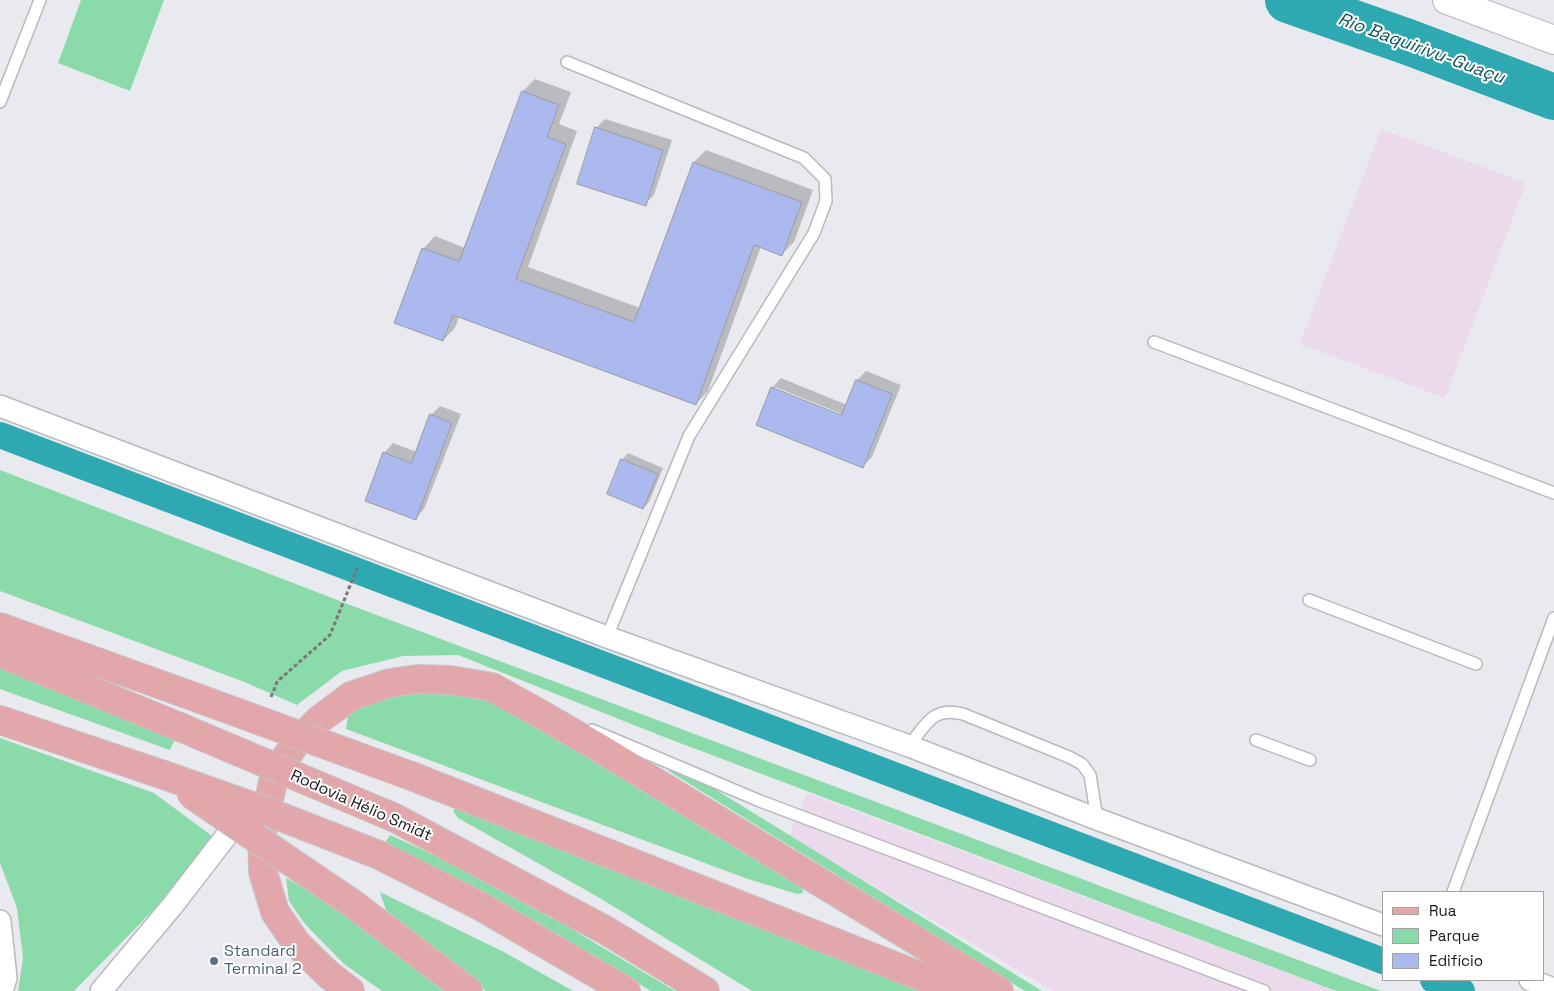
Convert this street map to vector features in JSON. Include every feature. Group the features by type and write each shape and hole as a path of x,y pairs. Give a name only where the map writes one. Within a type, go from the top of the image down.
{"main road":[{"path":"1447,0 1554,40"},
{"path":"0,627 414,777 958,991"},
{"name":"Rodovia Hélio Smidt","path":"0,653 180,726 395,818 607,931 705,991"},
{"path":"350,991 329,975 297,944 275,912 263,872 262,830 275,773 296,744 320,719 351,696 390,683 418,679 450,680 492,687 593,744 999,991"},
{"path":"0,720 266,811 379,855 480,906 626,991"},
{"path":"161,774 353,904 468,991"}],"street":[{"path":"0,406 607,637 909,746 1097,820 1382,925"},
{"path":"101,991 174,905 275,773"},
{"path":"0,921 6,978 2,991"},
{"path":"1533,981 1554,989"}],"lane":[{"path":"0,102 40,0"},
{"path":"568,62 804,158 824,179 826,201 814,233 689,436 607,637"},
{"path":"1154,342 1554,493"},
{"path":"1309,600 1476,664"},
{"path":"1453,891 1554,618"},
{"path":"492,687 760,801 1264,991"},
{"path":"909,746 937,714 950,711 963,714 1082,764 1090,775 1097,820"},
{"path":"1256,740 1310,760"}],"path":[{"path":"345,598 358,565"}],"shaded area":[{"path":"1381,129 1526,183 1445,398 1300,344"},
{"path":"807,793 1335,991 1053,991 789,836"}],"green space":[{"path":"81,0 164,0 130,91 58,63"},
{"path":"0,470 358,608 1381,991 1336,991 664,737 458,655 403,656 342,671 297,705 242,681 0,591"},
{"path":"0,667 175,739 170,750 0,689"},
{"path":"422,683 474,694 528,716 802,885 803,893 797,894 745,878 346,729 348,715 355,708"},
{"path":"0,738 154,793 212,836 174,889 74,991 18,991 23,958 17,908 0,863"},
{"path":"667,770 692,775 1042,991 1025,991"},
{"path":"456,808 934,991 752,991 598,897 458,818 453,811"},
{"path":"390,835 469,871 540,910 675,991 651,991 534,921 385,843"},
{"path":"286,878 348,913 453,991 382,991 344,964 305,924 289,901"},
{"path":"380,892 502,951 573,991 486,991 386,910"}],"building":[{"path":"522,91 559,105 547,137 566,144 516,279 634,322 693,162 802,202 782,256 754,245 696,405 453,315 443,341 394,323 422,248 459,261"},
{"path":"595,127 663,150 646,206 577,184"},
{"path":"856,380 892,394 863,468 756,425 771,387 841,415"},
{"path":"430,414 452,423 416,520 365,501 383,452 411,463"},
{"path":"621,459 658,474 643,509 607,494"}],"waterway":[{"name":"Rio Baquirivu-Guaçu","path":"1288,0 1408,42 1554,97"},
{"path":"0,435 1382,961"},
{"path":"1436,981 1462,991"}],"place":[{"name":"Standard Terminal 2","path":"214,961"}]}
